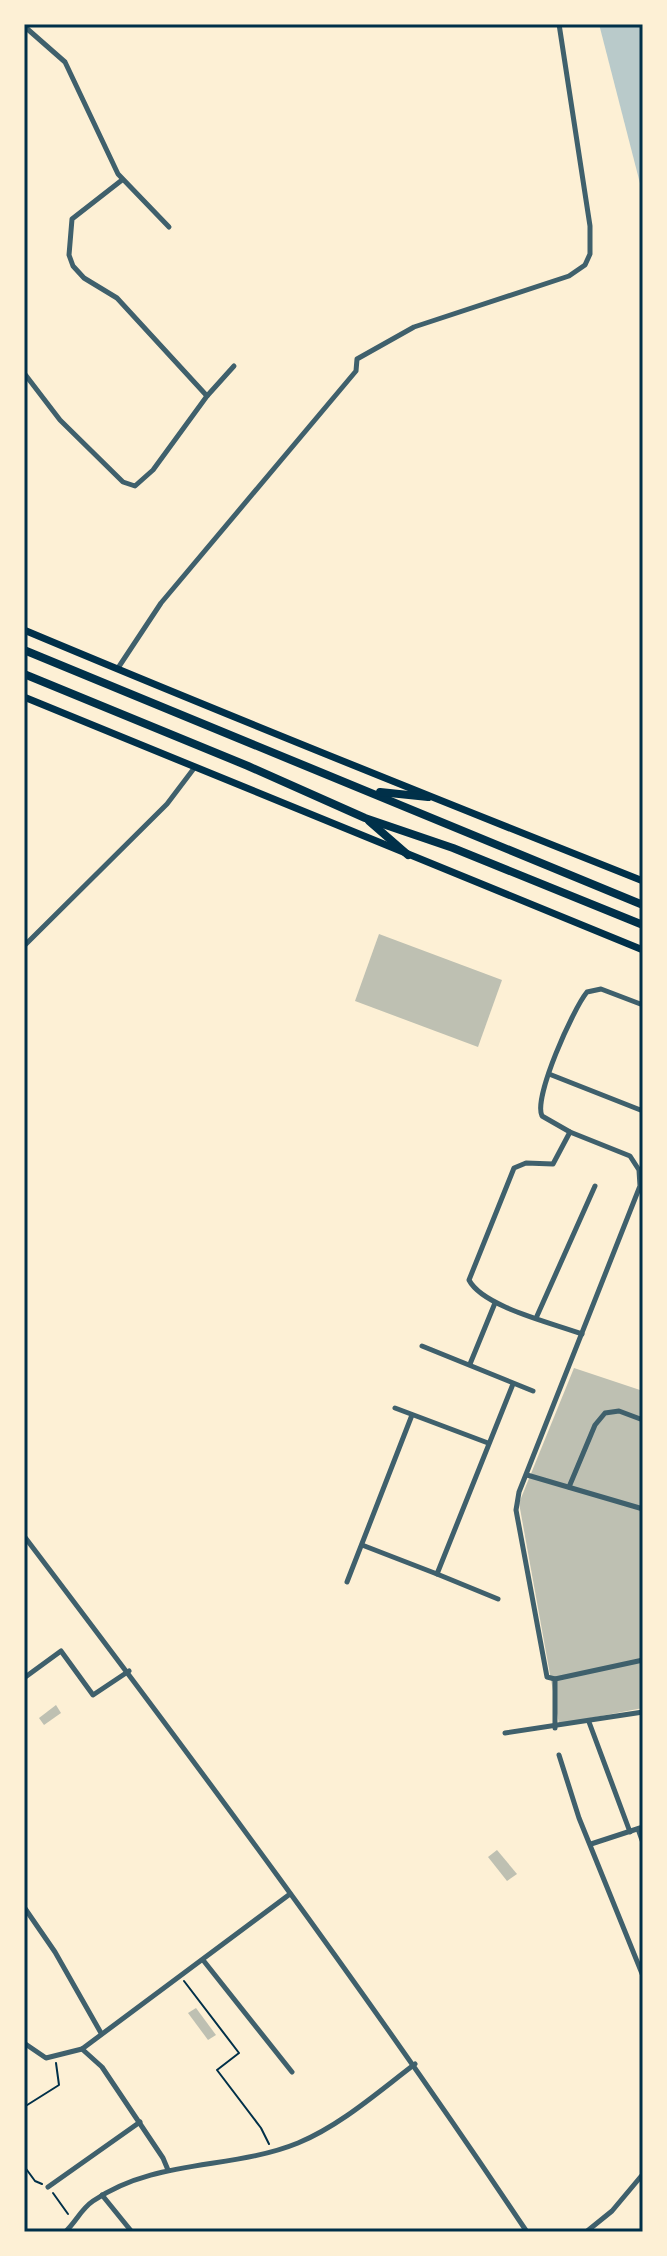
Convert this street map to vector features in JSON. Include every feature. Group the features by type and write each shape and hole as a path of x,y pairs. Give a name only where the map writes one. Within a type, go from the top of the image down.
{"highway":[{"path":"24,650 375,791 474,837 643,905"},
{"path":"24,674 365,818 453,848 643,925"},
{"path":"375,791 428,797"},
{"path":"365,818 408,855"}],"main road":[{"path":"24,630 353,763 428,797 643,881"},
{"path":"24,697 643,950"}],"street":[{"path":"118,668 161,603 356,371 357,359 414,327 560,280 585,265 590,254 590,226 559,24"},
{"path":"24,26 73,73 122,180 169,227"},
{"path":"122,180 72,219 69,255 84,278 117,298 207,396"},
{"path":"24,373 60,420 130,486 145,479 207,396 234,366"},
{"path":"24,946 167,804 195,767"},
{"path":"643,1005 601,989 587,992 549,1074 540,1112 570,1132 630,1156 641,1177 516,1500 516,1519 549,1679 643,1660"},
{"path":"549,1074 643,1111"},
{"path":"570,1132 553,1164 522,1163 510,1173 469,1274 474,1290 495,1303 582,1334"},
{"path":"537,1316 595,1186"},
{"path":"470,1364 495,1303"},
{"path":"422,1346 533,1391"},
{"path":"437,1574 513,1384"},
{"path":"395,1408 488,1443"},
{"path":"569,1487 595,1425 605,1413 619,1411 643,1420"},
{"path":"347,1582 412,1415"},
{"path":"527,1475 643,1509"},
{"path":"24,1536 129,1671 415,2064 527,2232"},
{"path":"362,1545 498,1599"},
{"path":"24,1678 61,1651 93,1695 129,1671"},
{"path":"555,1679 555,1728"},
{"path":"505,1733 555,1728 643,1712"},
{"path":"589,1722 630,1832"},
{"path":"559,1755 643,1976"},
{"path":"591,1844 640,1828 643,1843"},
{"path":"24,2043 46,2058 82,2049 290,1894"},
{"path":"24,1907 55,1952 101,2033"},
{"path":"203,1960 292,2072"},
{"path":"82,2049 102,2067 168,2170"},
{"path":"65,2232 84,2207 102,2195 168,2170 273,2151 324,2130 415,2064"},
{"path":"48,2187 140,2122"},
{"path":"586,2232 602,2221 643,2174"},
{"path":"102,2195 132,2232"}],"path":[{"path":"181,1976 239,2053 217,2070 262,2129 273,2151"},
{"path":"24,2107 59,2085 54,2058"}],"shaded area":[{"path":"599,24 643,24 643,195"}],"building":[{"path":"379,934 502,980 478,1047 355,1001"},
{"path":"574,1368 643,1391 643,1708 559,1724 519,1503"},
{"path":"56,1705 61,1713 44,1725 39,1718"},
{"path":"497,1850 517,1874 507,1881 488,1857"},
{"path":"196,2008 216,2035 208,2040 188,2013"}]}
